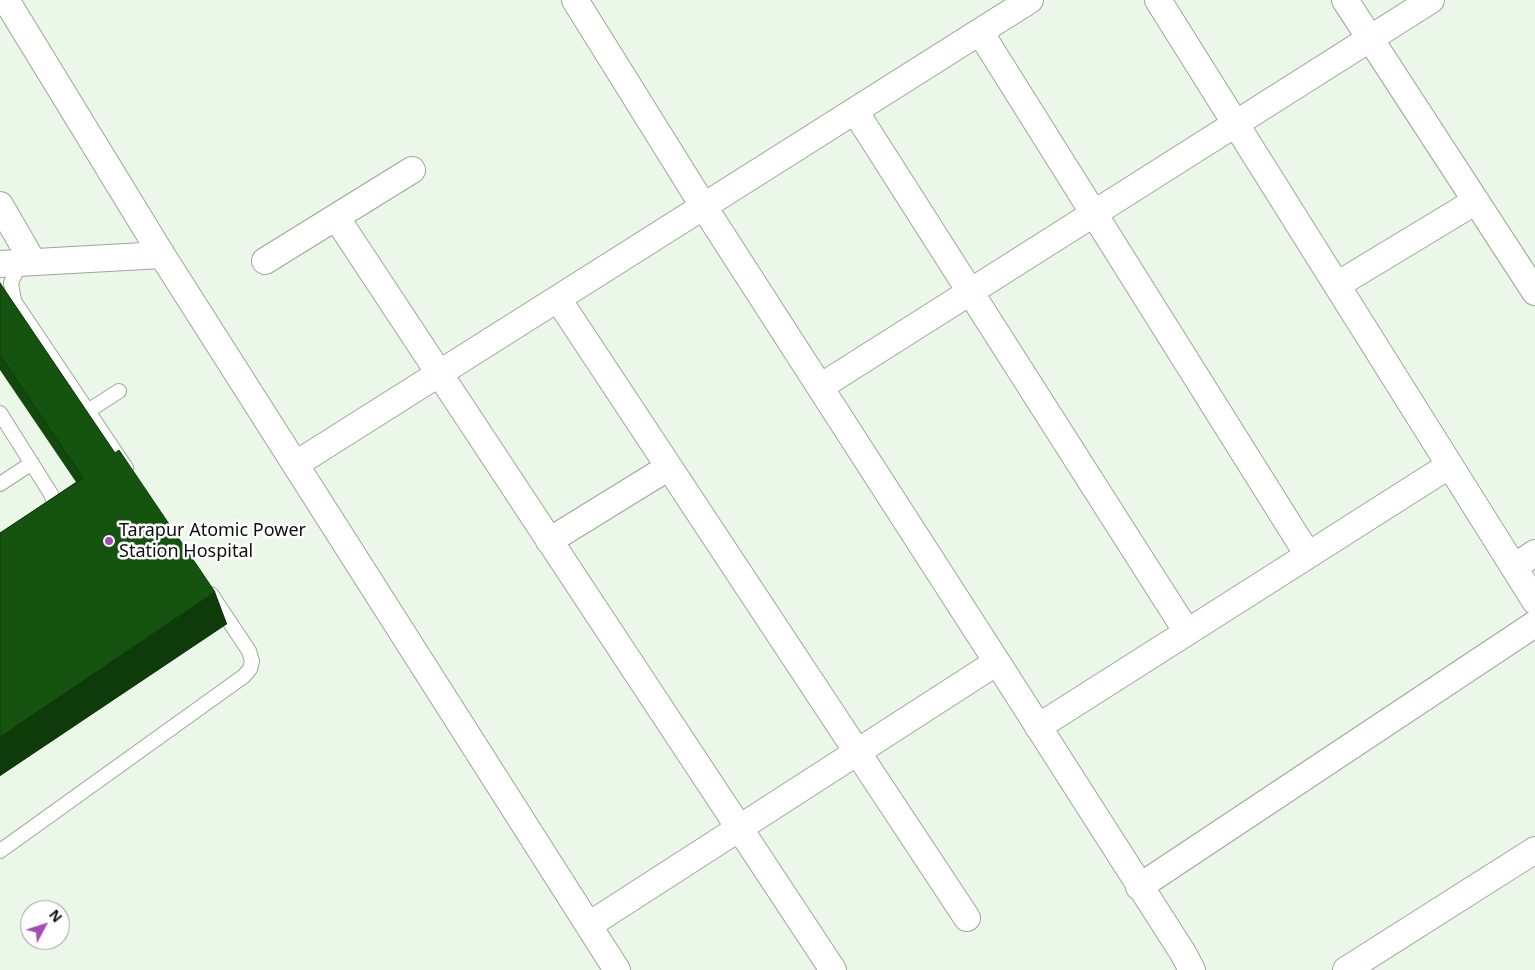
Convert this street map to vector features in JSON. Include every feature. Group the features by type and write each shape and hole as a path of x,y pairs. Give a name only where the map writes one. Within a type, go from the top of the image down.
{"street":[{"path":"6,0 162,255 617,970"},
{"path":"575,0 704,207 997,662 1192,970"},
{"path":"296,464 1030,0"},
{"path":"1158,0 1450,465 1524,560 1535,601"},
{"path":"1345,0 1535,292"},
{"path":"820,387 1431,0"},
{"path":"980,32 1308,555"},
{"path":"855,111 1187,632"},
{"path":"265,261 412,170"},
{"path":"1337,285 1476,201"},
{"path":"0,205 17,263 162,255"},
{"path":"336,217 833,970"},
{"path":"558,299 967,918"},
{"path":"1038,727 1450,465"},
{"path":"549,541 669,468"},
{"path":"1139,886 1535,624"},
{"path":"589,924 997,662"},
{"path":"1346,970 1535,850"}],"lane":[{"path":"17,263 11,283 14,302 132,477"},
{"path":"88,411 119,391"},
{"path":"0,413 51,494 54,502 52,514 39,524"},
{"path":"0,484 32,463"},
{"path":"0,851 244,676 250,669 252,661 250,650 205,584"}],"building":[{"name":"Tarapur Atomic Power Station Hospital","path":"0,283 115,453 119,450 215,592 0,737 0,533 83,478 0,355"}],"place":[{"name":"Tarapur Atomic Power Station Hospital","path":"109,541"}]}
